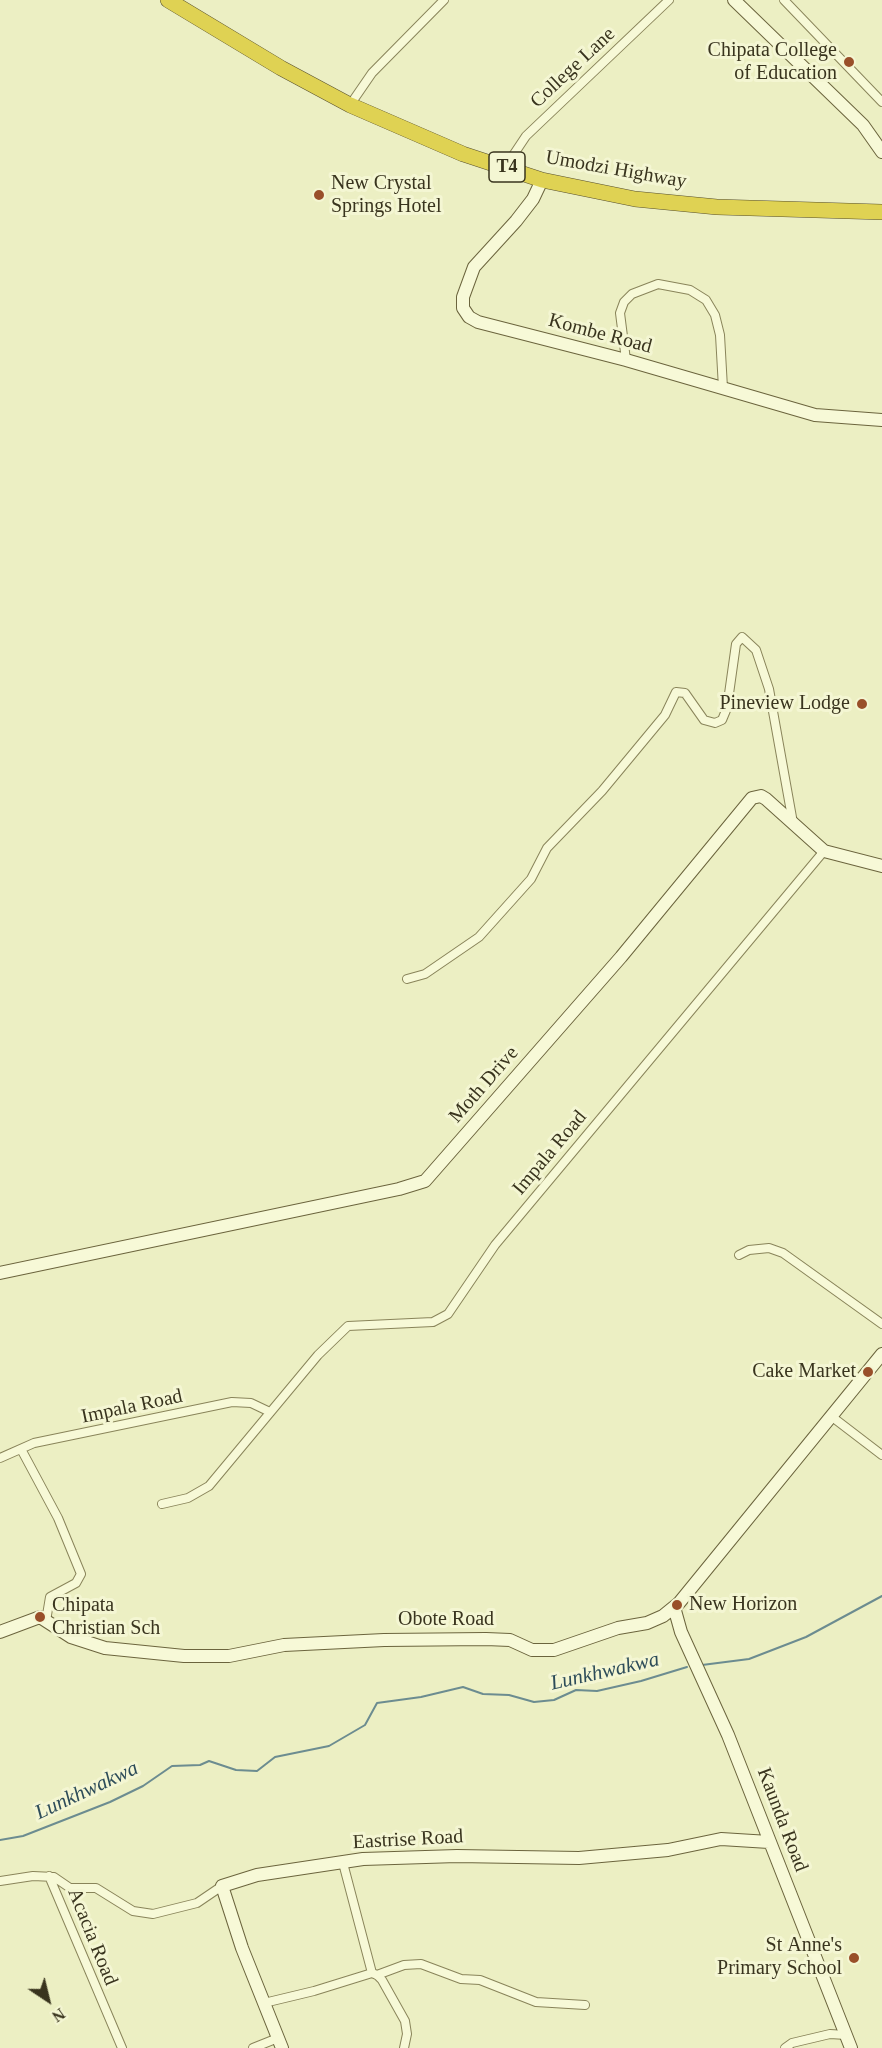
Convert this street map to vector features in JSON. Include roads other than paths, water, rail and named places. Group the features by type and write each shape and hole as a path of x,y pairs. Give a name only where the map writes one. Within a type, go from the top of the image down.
{"highway":[{"name":"Umodzi Highway","path":"168,0 281,68 350,105 463,154 506,166 542,180 634,198 717,207 882,212"}],"street":[{"path":"350,105 372,73 444,0"},
{"name":"College Lane","path":"506,166 517,147 533,129 669,0"},
{"path":"734,0 863,125 882,152"},
{"path":"784,0 882,102"},
{"name":"Kombe Road","path":"542,180 516,221 474,267 463,297 463,308 469,316 478,322 626,360 815,415 882,420"},
{"path":"626,360 620,313 624,302 632,294 658,284 690,290 706,300 715,315 720,335 723,388"},
{"path":"407,979 425,974 479,938 531,879 547,848 602,791 664,715 676,692 685,693 704,720 715,723 722,720 727,708 736,644 742,637 756,650 769,689 794,827"},
{"name":"Moth Drive","path":"0,1273 399,1189 425,1181 621,957 747,802 761,796 824,851 882,866"},
{"name":"Impala Road","path":"162,1504 188,1497 209,1486 318,1355 348,1326 433,1322 448,1314 495,1245 824,851"},
{"path":"739,1255 749,1250 769,1248 783,1253 882,1324"},
{"name":"Obote Road","path":"46,1621 71,1637 105,1648 184,1656 229,1656 284,1645 384,1640 510,1640 532,1650 554,1650 618,1628 647,1623 674,1607 754,1514 882,1354"},
{"name":"Impala Road","path":"0,1458 34,1443 232,1402 263,1406 270,1412"},
{"path":"831,1416 882,1455"},
{"path":"0,1632 30,1619 40,1617 46,1621 50,1597 76,1583 81,1574 58,1518 21,1449"},
{"name":"Kaunda Road","path":"674,1607 681,1632 728,1735 851,2048"},
{"name":"Eastrise Road","path":"222,1886 257,1875 408,1856 579,1858 668,1850 722,1839 769,1842"},
{"path":"343,1863 374,1974 405,2021 407,2034 404,2048"},
{"path":"0,1881 49,1876 60,1879 70,1888 96,1888 133,1911 153,1914 197,1903 222,1886 280,2043 253,2048"},
{"name":"Acacia Road","path":"49,1876 104,2011 122,2048"},
{"path":"264,2003 404,1965 421,1964 461,1979 480,1980 536,2002 585,2005"},
{"path":"785,2048 792,2043 830,2034 846,2035"}],"waterway":[{"name":"Lunkhwakwa","path":"702,1665 749,1659 806,1637 882,1596"},
{"name":"Lunkhwakwa","path":"0,1840 23,1836 110,1802 143,1786 172,1766 200,1765 209,1761 236,1770 257,1771 275,1757 329,1746 365,1725 377,1703 421,1697 463,1687 483,1694 509,1695 534,1702 554,1700 576,1690 597,1691 687,1667"}],"place":[{"name":"Chipata College of Education","path":"849,62"},
{"name":"New Crystal Springs Hotel","path":"319,195"},
{"name":"Pineview Lodge","path":"862,704"},
{"name":"Cake Market","path":"868,1372"},
{"name":"New Horizon","path":"677,1605"},
{"name":"Chipata Christian Sch","path":"40,1617"},
{"name":"St Anne's Primary School","path":"854,1958"}]}
